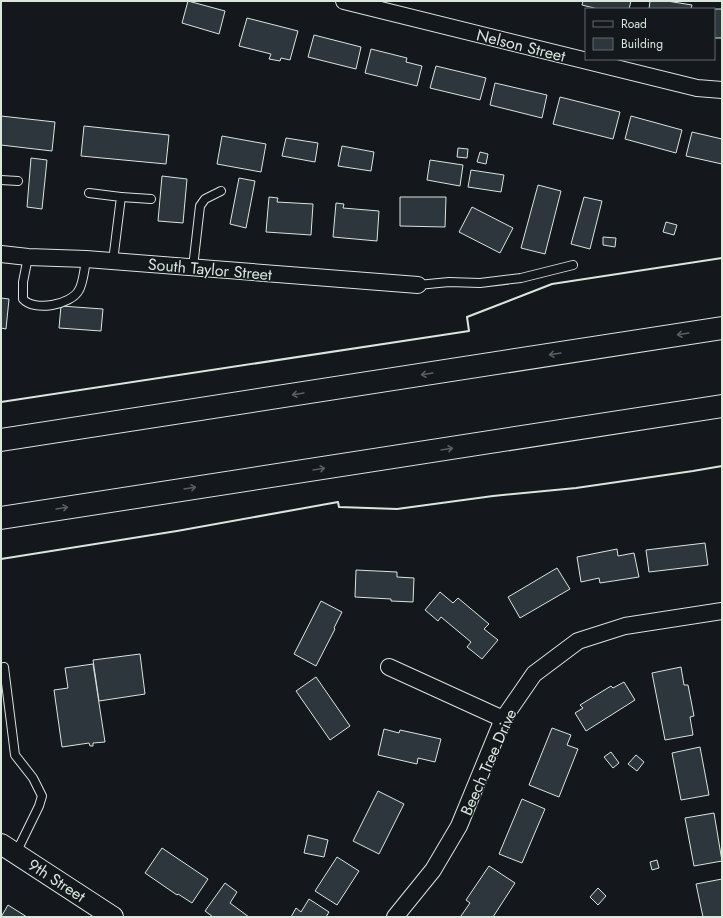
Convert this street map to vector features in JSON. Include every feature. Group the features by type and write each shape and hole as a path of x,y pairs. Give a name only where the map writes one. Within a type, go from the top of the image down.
{"highway":[{"path":"1,440 722,328"},
{"path":"1,518 722,406"}],"street":[{"name":"Nelson Street","path":"344,1 697,88 722,90"},
{"name":"South Taylor Street","path":"1,254 28,257 113,261 418,285"},
{"name":"Beech Tree Drive","path":"394,917 432,870 459,826 503,719 534,674 578,641 625,626 721,615"},
{"path":"389,667 503,719"},
{"name":"9th Street","path":"8,849 113,917"}],"lane":[{"path":"1,180 18,181"},
{"path":"193,267 200,206 205,199 221,191"},
{"path":"89,193 150,199"},
{"path":"113,261 122,197"},
{"path":"28,257 23,282 23,299 31,305 55,305 72,299 80,289 86,259"},
{"path":"418,285 449,282 480,283 500,281 521,278 573,265"},
{"path":"4,667 15,755 33,778 42,796 40,806 8,849"}],"building":[{"path":"188,1 225,11 219,34 182,23"},
{"path":"583,1 631,1 629,8 594,8 582,5"},
{"path":"650,1 667,1 692,5 691,8 649,8"},
{"path":"715,9 722,9 722,38 715,38"},
{"path":"247,18 298,31 290,60 281,58 280,61 269,59 271,54 239,46"},
{"path":"314,35 361,47 356,69 308,57"},
{"path":"371,49 407,58 406,62 422,66 417,86 365,73"},
{"path":"436,66 486,78 480,100 430,88"},
{"path":"495,83 547,95 542,118 490,105"},
{"path":"560,97 620,112 613,139 553,124"},
{"path":"1,116 55,122 52,151 1,145"},
{"path":"631,116 682,130 676,153 625,139"},
{"path":"84,126 169,135 166,164 81,156"},
{"path":"692,132 722,139 722,164 686,156"},
{"path":"222,136 266,144 261,172 217,164"},
{"path":"286,138 318,143 315,162 282,156"},
{"path":"342,146 374,152 371,171 338,166"},
{"path":"458,148 468,149 467,158 457,157"},
{"path":"480,152 488,154 486,164 477,162"},
{"path":"31,158 47,160 42,209 27,207"},
{"path":"430,160 463,165 460,186 427,180"},
{"path":"471,170 504,175 501,192 468,187"},
{"path":"162,176 187,179 183,223 158,221"},
{"path":"239,178 255,181 246,228 230,224"},
{"path":"538,185 561,191 545,254 521,248"},
{"path":"269,197 278,198 277,202 313,204 311,235 266,232"},
{"path":"400,197 446,197 445,227 400,226"},
{"path":"584,197 602,201 590,249 571,244"},
{"path":"336,203 344,204 343,208 379,211 377,241 333,237"},
{"path":"472,207 513,228 500,253 459,232"},
{"path":"666,222 677,225 674,235 663,232"},
{"path":"603,237 616,238 615,247 603,245"},
{"path":"1,298 9,299 6,329 1,328"},
{"path":"61,306 103,309 101,331 59,328"},
{"path":"705,543 708,565 649,572 646,550"},
{"path":"617,549 618,556 634,553 639,577 600,583 599,578 581,582 577,557"},
{"path":"557,568 570,589 520,618 508,597"},
{"path":"356,570 397,572 397,577 414,578 413,602 355,597"},
{"path":"440,592 453,603 458,598 489,624 484,629 498,640 482,659 467,647 471,642 441,617 438,621 425,610"},
{"path":"321,601 342,612 316,666 294,654"},
{"path":"140,654 145,694 99,701 93,660"},
{"path":"93,664 105,742 93,743 93,746 90,746 89,743 62,747 54,690 68,688 65,668"},
{"path":"681,667 684,685 688,685 694,716 690,717 693,735 665,740 652,673"},
{"path":"316,677 350,726 330,740 296,691"},
{"path":"624,682 635,700 586,731 575,713 583,708 580,705 611,686 613,688"},
{"path":"552,728 571,735 567,745 578,749 559,797 529,785"},
{"path":"384,729 399,733 400,730 441,739 435,762 418,758 417,764 378,755"},
{"path":"700,747 709,795 681,800 672,753"},
{"path":"611,752 619,763 613,768 604,757"},
{"path":"636,755 644,762 637,771 628,764"},
{"path":"378,791 404,804 379,854 353,841"},
{"path":"522,799 545,809 522,863 499,854"},
{"path":"714,813 722,861 694,866 685,818"},
{"path":"308,835 328,840 324,857 304,853"},
{"path":"162,848 208,879 192,903 178,894 177,895 145,873"},
{"path":"337,857 359,871 337,905 315,891"},
{"path":"657,860 659,868 652,870 650,862"},
{"path":"489,866 515,883 493,917 461,916 470,903 466,900"},
{"path":"722,879 722,917 703,917 696,884"},
{"path":"225,883 237,892 230,903 249,917 213,917 205,911"},
{"path":"598,888 606,896 598,905 590,897"},
{"path":"309,899 329,912 326,917 291,917 296,908 301,912"},
{"path":"8,905 27,917 1,917"}],"wall":[{"path":"1,402 469,331 467,317 552,284 722,258"},
{"path":"1,559 177,531 338,502 339,507 397,509 493,496 576,488 722,466"}]}
